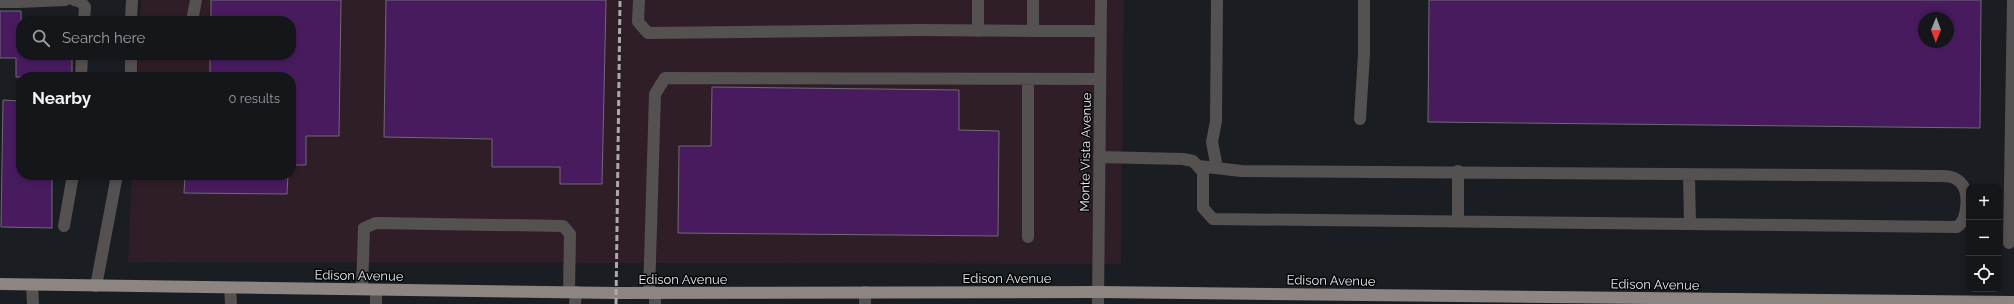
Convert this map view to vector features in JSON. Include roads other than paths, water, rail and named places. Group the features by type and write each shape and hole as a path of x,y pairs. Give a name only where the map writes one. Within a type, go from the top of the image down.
{"main road":[{"name":"Edison Avenue","path":"0,284 376,290 653,297 2014,302"}],"street":[{"path":"0,2 65,0"},
{"path":"74,0 81,2 85,7 84,16"},
{"path":"132,0 132,16"},
{"path":"193,16 196,0"},
{"path":"639,0 638,22 648,33 1100,31"},
{"path":"978,0 978,31"},
{"path":"1033,0 1033,31"},
{"name":"Monte Vista Avenue","path":"1098,298 1101,0"},
{"path":"1217,0 1216,121 1212,142 1217,168"},
{"path":"1360,119 1364,54 1364,0"},
{"path":"2009,243 2004,195 2013,0"},
{"path":"81,72 82,60"},
{"path":"131,60 131,72"},
{"path":"653,297 655,94 664,78 1100,79"},
{"path":"1028,79 1028,237"},
{"path":"1099,157 1183,159 1193,162 1199,166 1203,172 1203,208 1213,219 1957,227 1963,222 1966,202"},
{"path":"1199,166 1241,171 1458,171 1689,175 1939,176 1951,177 1961,182 1966,194"},
{"path":"1458,171 1458,222"},
{"path":"1689,175 1690,224"},
{"path":"64,226 72,180"},
{"path":"96,286 116,180"},
{"path":"362,290 364,228 376,223 563,226 570,234 573,296"},
{"path":"32,285 33,304"},
{"path":"230,288 231,304"},
{"path":"376,290 376,304"}],"railway":[{"path":"616,304 620,0"}]}
